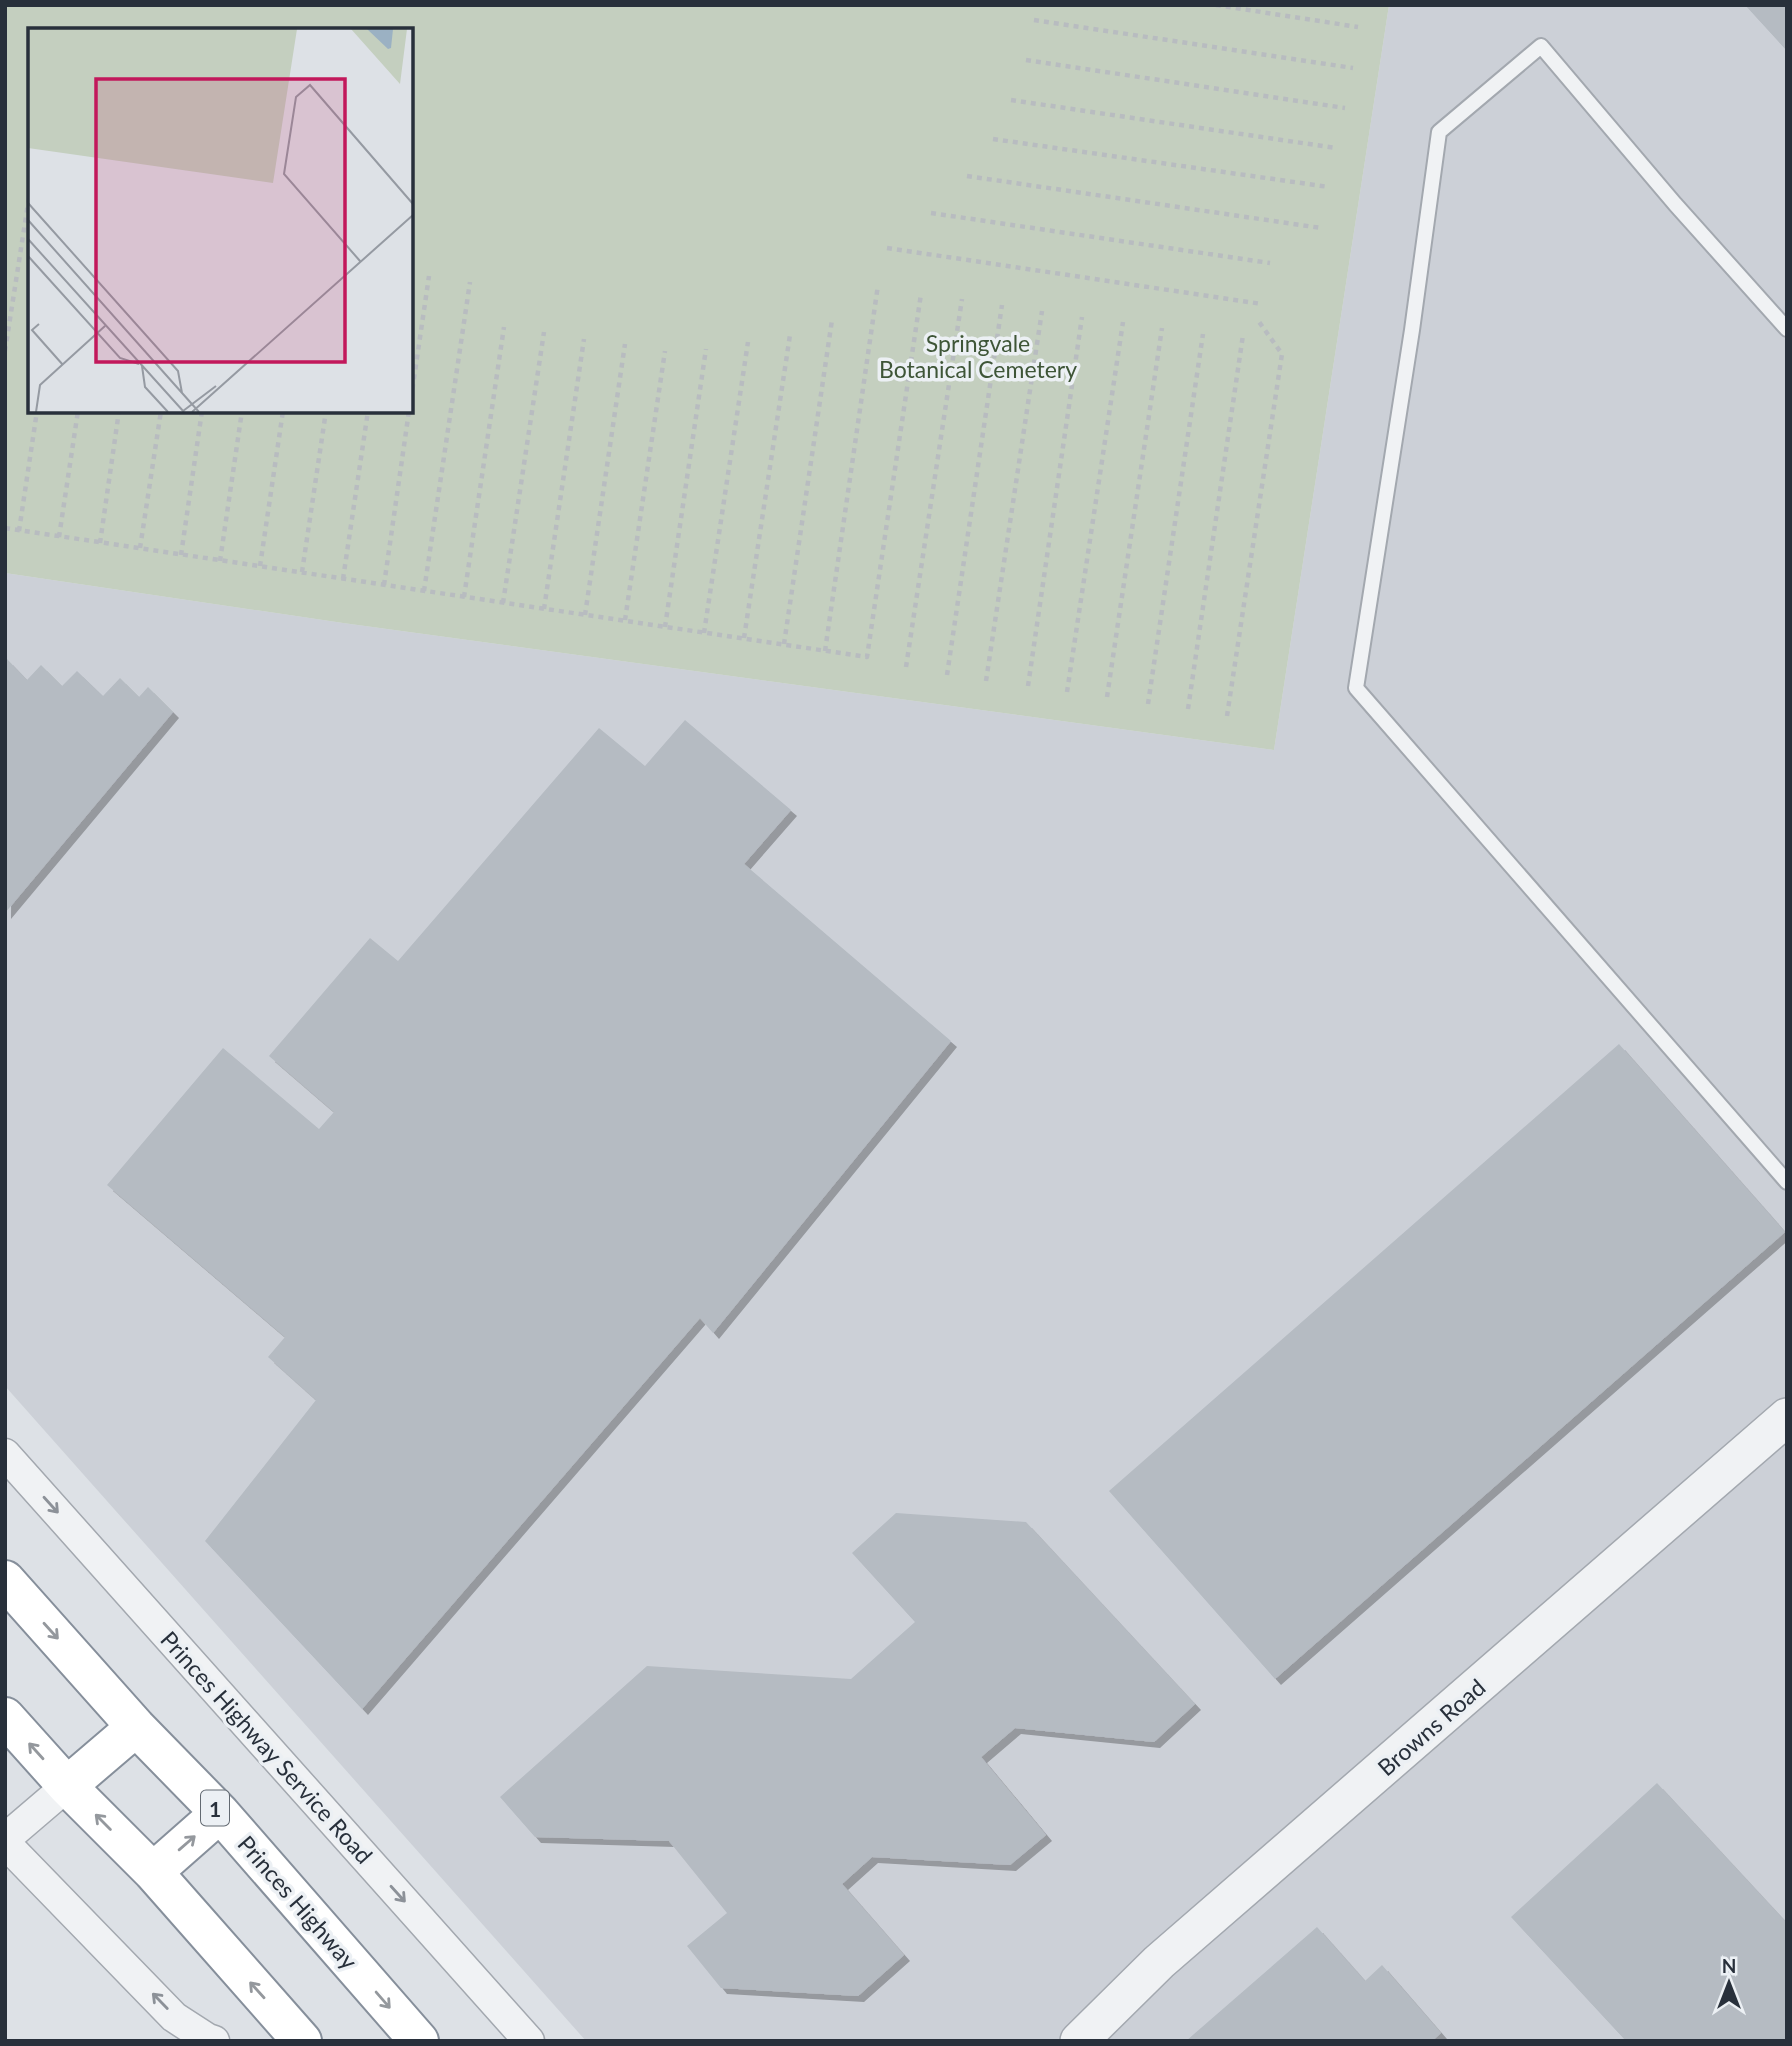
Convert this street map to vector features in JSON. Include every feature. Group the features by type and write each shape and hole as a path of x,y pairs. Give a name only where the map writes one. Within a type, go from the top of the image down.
{"highway":[{"name":"Princes Highway","path":"5,1580 136,1727 220,1813 419,2041"},
{"path":"5,1717 66,1786 153,1872 302,2041"},
{"path":"66,1786 136,1727"},
{"path":"153,1872 220,1813"}],"street":[{"name":"Browns Road","path":"1079,2041 1159,1962 1787,1417"},
{"name":"Princes Highway Service Road","path":"5,1454 530,2041"},
{"path":"66,1786 5,1841 174,2017 214,2041"}],"lane":[{"path":"1787,329 1675,204 1541,46 1531,54 1439,132 1412,330 1356,688 1787,1182"}],"path":[{"path":"1216,5 1358,27"},
{"path":"1034,20 1353,68"},
{"path":"1026,60 1345,108"},
{"path":"1012,100 1336,148"},
{"path":"993,139 1329,187"},
{"path":"967,176 1321,228"},
{"path":"5,351 28,204"},
{"path":"932,213 1270,263"},
{"path":"887,248 1262,304"},
{"path":"413,385 429,276"},
{"path":"424,591 470,282"},
{"path":"825,651 878,285"},
{"path":"5,528 867,657 921,294"},
{"path":"906,667 962,299"},
{"path":"947,675 1002,305"},
{"path":"986,681 1042,311"},
{"path":"1028,686 1082,317"},
{"path":"1227,716 1282,354 1257,318"},
{"path":"784,645 832,320"},
{"path":"1067,692 1123,322"},
{"path":"464,597 504,327"},
{"path":"1107,698 1162,328"},
{"path":"503,603 544,332"},
{"path":"1148,704 1203,334"},
{"path":"744,638 790,335"},
{"path":"1188,709 1243,335"},
{"path":"544,609 584,339"},
{"path":"704,633 748,342"},
{"path":"585,615 625,344"},
{"path":"665,627 706,349"},
{"path":"625,621 665,351"},
{"path":"19,531 37,413"},
{"path":"59,537 78,413"},
{"path":"100,543 119,413"},
{"path":"140,548 161,413"},
{"path":"181,555 202,413"},
{"path":"220,561 242,413"},
{"path":"260,566 283,413"},
{"path":"302,572 326,413"},
{"path":"343,579 368,413"},
{"path":"384,585 409,413"}],"shaded area":[{"path":"1389,5 1787,5 1787,2041 586,2041 5,1386 5,573 343,623 1274,750"}],"green space":[{"name":"Springvale Botanical Cemetery","path":"5,5 1389,5 1274,750 343,623 5,573"}],"building":[{"path":"1745,5 1787,5 1787,51"},
{"path":"7,659 27,680 41,665 62,686 77,671 103,696 120,678 139,697 148,687 173,712 5,913"},
{"path":"685,720 791,810 744,864 951,1041 713,1333 700,1318 362,1709 205,1541 316,1400 268,1357 285,1337 107,1185 223,1048 319,1129 334,1112 269,1056 370,938 398,961 599,728 645,766"},
{"path":"1619,1044 1785,1232 1275,1679 1109,1491"},
{"path":"896,1513 1026,1522 1195,1704 1154,1742 1015,1728 981,1757 1046,1835 1010,1865 872,1857 842,1884 904,1955 858,1996 721,1988 687,1946 727,1913 669,1841 535,1837 500,1797 647,1666 851,1679 915,1622 852,1553"},
{"path":"1657,1783 1787,1923 1787,2041 1626,2041 1511,1917"},
{"path":"1317,1927 1365,1981 1382,1965 1441,2033 1432,2041 1186,2041"}]}
